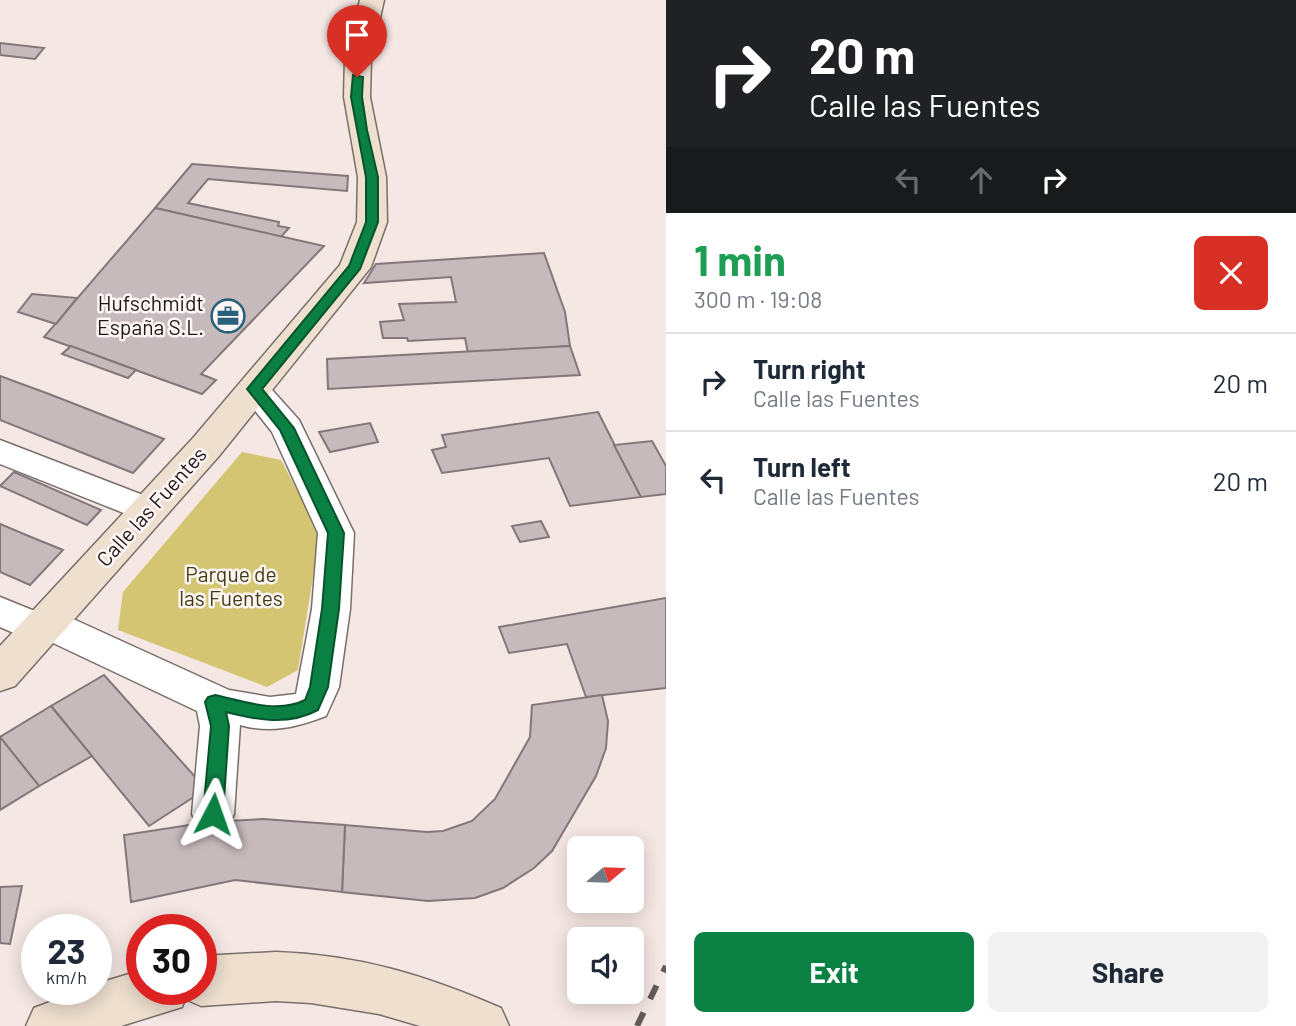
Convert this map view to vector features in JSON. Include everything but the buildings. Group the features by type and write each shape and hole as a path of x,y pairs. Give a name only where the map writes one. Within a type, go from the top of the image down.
{"street":[{"name":"Calle las Fuentes","path":"0,674 149,511 355,267 372,222 372,177 356,97 358,58 372,0"},
{"path":"0,611 44,626 215,702 254,712 279,713 301,710 312,705 319,687 331,609 336,533 287,428 254,389"},
{"path":"0,451 149,511"},
{"path":"213,814 220,726 215,702"},
{"path":"217,979 245,976 311,977 360,982 414,997 482,1026"},
{"path":"53,1026 126,999"}],"green space":[{"name":"Parque de las Fuentes","path":"242,452 281,460 320,533 298,670 267,687 118,630 123,592"}],"railway":[{"path":"637,1026 666,966"}],"place":[{"name":"Hufschmidt España S.L.","path":"228,316"}],"route":[{"path":"213,814 220,726 215,702 254,712 301,710 312,705 319,687 331,609 337,552 336,533 287,428 254,389 355,267 372,222 372,177 356,97 357,77"}]}
